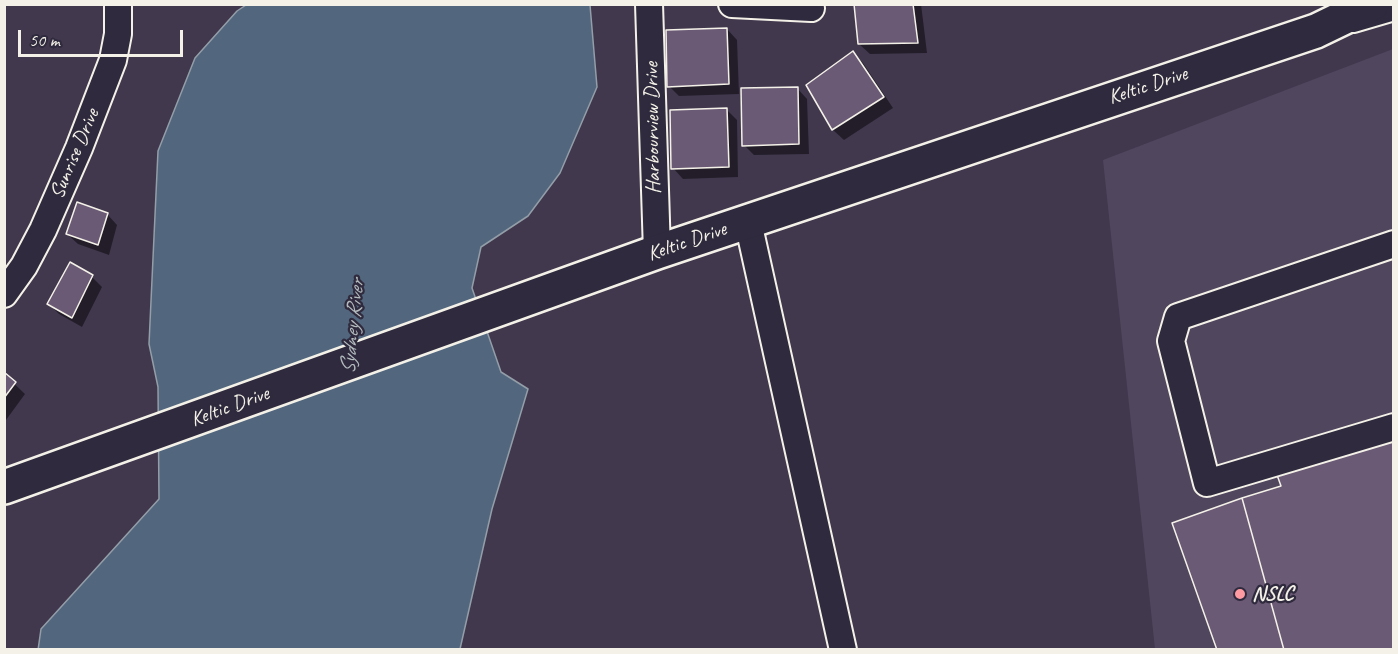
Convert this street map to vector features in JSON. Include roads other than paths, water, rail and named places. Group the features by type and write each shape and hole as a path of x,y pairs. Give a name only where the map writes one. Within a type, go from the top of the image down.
{"main road":[{"name":"Keltic Drive","path":"4,487 657,252 1316,31 1372,4"}],"street":[{"name":"Sunrise Drive","path":"4,294 24,266 43,230 83,138 113,60 118,34 118,4"},
{"name":"Harbourview Drive","path":"649,4 657,252"},
{"path":"732,4 811,8"},
{"path":"1316,31 1394,7"},
{"path":"748,222 843,650"},
{"path":"1394,244 1178,317 1171,341 1207,483 1394,428"}],"water":[{"name":"Sydney River","path":"246,5 590,5 597,87 560,173 528,216 481,247 472,288 501,372 528,389 492,509 460,649 38,650 41,629 159,499 158,387 149,344 158,151 195,58 237,11"}],"place":[{"name":"NSLC","path":"1240,594"}]}
